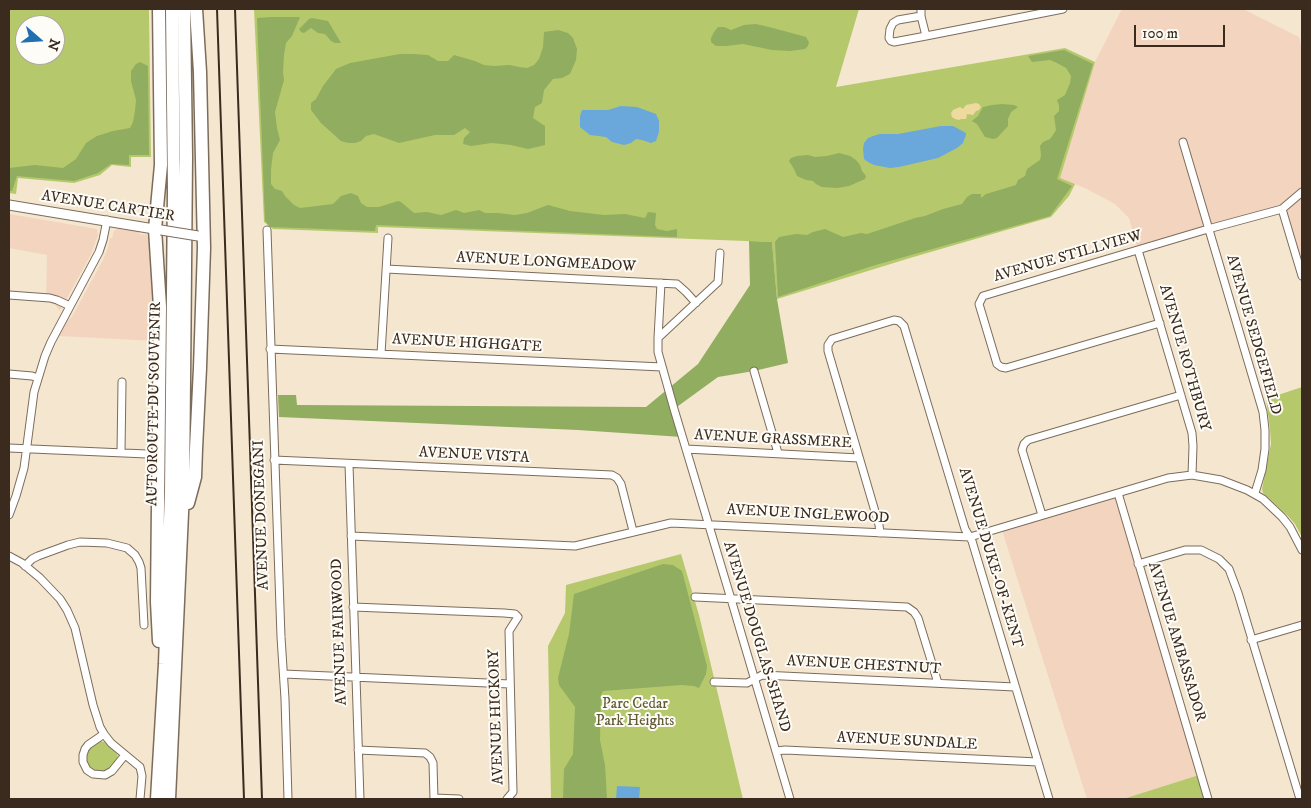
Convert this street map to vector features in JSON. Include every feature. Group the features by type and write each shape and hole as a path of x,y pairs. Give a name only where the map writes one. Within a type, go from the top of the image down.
{"highway":[{"path":"159,9 161,155 158,229 160,308 157,614 163,700"},
{"name":"AUTOROUTE DU SOUVENIR","path":"157,799 170,526 174,126 172,9"},
{"name":"AUTOROUTE DU SOUVENIR","path":"169,799 182,524 186,174 184,9"},
{"path":"182,524 195,477 200,384 200,72 196,9"},
{"path":"171,777 174,799"}],"street":[{"path":"926,36 921,13 893,23 889,38 894,42 926,36 1064,9"},
{"name":"AVENUE SEDGEFIELD","path":"1183,142 1262,412 1265,430 1265,449 1262,470 1254,493"},
{"name":"AVENUE STILLVIEW","path":"1160,323 1006,368 997,364 979,304 983,296 1282,209 1302,192"},
{"name":"AVENUE CARTIER","path":"9,205 201,236"},
{"path":"1282,209 1302,276"},
{"path":"9,515 21,480 38,378 51,342 98,252 103,240 107,220"},
{"name":"AVENUE DONEGANI","path":"267,230 288,799"},
{"path":"381,354 388,238"},
{"name":"AVENUE ROTHBURY","path":"1138,250 1192,433 1192,475"},
{"path":"658,338 718,282 720,252"},
{"name":"AVENUE LONGMEADOW","path":"386,269 677,284 696,303"},
{"name":"AVENUE DOUGLAS-SHAND","path":"661,283 658,352 790,799"},
{"path":"9,295 50,298 70,306"},
{"name":"AVENUE DUKE-OF-KENT","path":"860,458 828,351 828,345 832,339 894,320 899,321 904,326 1049,799"},
{"name":"AVENUE HIGHGATE","path":"270,349 662,367"},
{"path":"754,371 778,453"},
{"path":"9,374 38,378"},
{"path":"121,453 122,382"},
{"path":"1042,515 1022,450 1028,440 1181,395"},
{"path":"9,448 147,454"},
{"name":"AVENUE GRASSMERE","path":"686,449 860,458"},
{"path":"860,458 880,533"},
{"name":"AVENUE VISTA","path":"274,460 612,476 617,478 621,484 633,532"},
{"name":"AVENUE FAIRWOOD","path":"349,464 360,799"},
{"name":"AVENUE INGLEWOOD","path":"350,536 575,546 671,523 970,537 1168,478 1192,475 1221,480 1254,493"},
{"name":"AVENUE AMBASSADOR","path":"1118,493 1208,799"},
{"path":"1254,493 1275,508 1290,527 1302,550"},
{"path":"25,566 34,558 74,544 93,542 114,544 127,548 135,555 141,568 144,625"},
{"path":"1138,564 1186,550 1201,550 1219,559 1229,569 1238,593 1300,799"},
{"path":"9,556 25,566 56,594 70,616 77,634 95,711 104,734 111,743 138,765 142,772 140,799"},
{"path":"695,597 906,607 914,612 918,618 938,683"},
{"path":"353,607 504,613"},
{"name":"AVENUE HICKORY","path":"508,799 513,792 509,632 504,613 515,614 518,617 509,632"},
{"path":"1251,640 1302,625"},
{"path":"284,674 510,684"},
{"name":"AVENUE CHESTNUT","path":"714,682 747,683 762,675 1015,687"},
{"path":"104,734 88,745 83,752 84,766 98,776 108,774 125,755"},
{"path":"358,750 425,753 432,762 434,799 459,799"},
{"name":"AVENUE SUNDALE","path":"776,751 1038,762"}],"shaded area":[{"path":"1122,9 1243,9 1299,37 1302,51 1302,272 1282,209 1138,250 1129,218 1115,204 1085,188 1059,178 1095,62"},
{"path":"9,214 97,229 98,235 91,254 60,311 55,305 46,301 47,255 9,248"},
{"path":"119,228 137,231 139,234 145,235 145,233 150,239 156,341 59,336 67,320 72,317 103,260 110,238 112,238 114,231"},
{"path":"1118,493 1199,775 1123,799 1087,799 1001,527"}],"green space":[{"path":"9,9 149,9 151,157 131,157 131,167 112,165 100,175 74,183 18,178 16,194 9,193"},
{"path":"254,9 859,9 836,87 1065,48 1095,62 1060,178 1075,184 1069,196 1051,217 777,299 772,242 378,227 378,233 273,229 264,222"},
{"path":"300,17 292,36 286,43 284,80 275,112 280,140 273,153 271,170 271,184 275,189 282,191 294,205 300,208 333,204 341,196 351,193 358,196 361,203 367,207 379,207 398,201 414,213 427,212 441,215 456,210 464,213 479,210 485,213 515,215 527,213 548,205 570,211 604,215 625,214 645,218 648,212 656,213 655,225 657,229 667,231 677,229 677,237 376,225 375,231 270,227 265,221 257,18"},
{"path":"312,18 328,21 341,43 331,41 325,34 318,33 311,28 304,33 301,32 299,29"},
{"path":"756,24 806,37 809,42 808,46 805,49 790,51 772,50 743,44 716,46 711,42 711,38 718,27 731,30 744,25"},
{"path":"558,30 568,33 573,38 577,49 576,60 570,74 562,78 553,79 544,90 542,103 535,107 533,118 545,126 545,145 528,149 492,143 471,146 463,144 464,138 470,132 465,128 454,135 435,135 399,143 374,134 366,136 361,141 348,143 341,141 321,123 311,110 311,103 316,99 336,69 350,63 400,54 428,55 438,61 448,61 454,55 484,65 510,65 527,68 534,65 539,59 543,47 544,32"},
{"path":"1064,50 1093,64 1057,179 1072,186 1050,216 872,266 778,297 775,242 779,237 796,234 807,235 825,229 843,237 861,233 867,234 962,204 972,194 981,194 981,198 986,194 1016,185 1018,180 1025,176 1027,169 1040,160 1040,146 1043,142 1050,139 1056,130 1054,116 1059,111 1057,100 1065,95 1071,76 1066,68 1057,63 1050,60 1032,62 1028,56"},
{"path":"140,62 148,66 149,155 129,155 129,165 111,164 98,173 74,181 17,176 12,191 9,191 9,168 35,165 63,168 76,159 86,143 97,136 130,128 133,122 136,100 131,81 131,71"},
{"path":"1002,104 1018,107 1011,112 1008,126 997,138 985,137 977,124 972,121 978,116 983,107"},
{"path":"839,153 856,160 866,176 865,179 849,186 837,188 822,187 813,181 797,176 789,161 797,156 808,155 815,157"},
{"path":"749,241 772,242 777,299 788,363 718,377 674,409 682,437 578,430 279,417 278,395 296,395 297,405 646,407 698,364 750,285"},
{"path":"1302,387 1302,537 1295,524 1263,493 1262,489 1271,444 1266,399"},
{"name":"Parc Cedar Park Heights","path":"681,554 699,615 743,799 551,799 548,646 565,613 566,585"},
{"path":"663,564 673,565 682,571 707,666 706,674 699,688 682,685 603,691 601,695 600,740 605,765 607,799 560,799 563,798 564,769 573,754 575,707 559,685 558,678 569,634 574,594"},
{"path":"99,741 105,742 118,757 111,768 105,772 97,773 90,769 86,762 88,748"},
{"path":"1199,775 1207,799 1123,799"}],"sand":[{"path":"976,103 981,107 973,115 967,114 966,119 959,120 952,117 951,113 953,110 960,107 963,109 966,105"}],"water":[{"path":"621,106 637,107 656,114 659,121 659,132 656,141 651,143 636,139 624,145 612,142 606,137 590,135 580,127 582,110 608,110"},
{"path":"941,126 953,126 966,133 966,135 963,143 957,148 938,158 890,168 874,165 864,159 864,143 868,138 880,134 898,134"},
{"path":"617,786 640,787 639,799 616,799"}],"railway":[{"path":"217,9 244,799"},
{"path":"235,9 262,799"}]}
